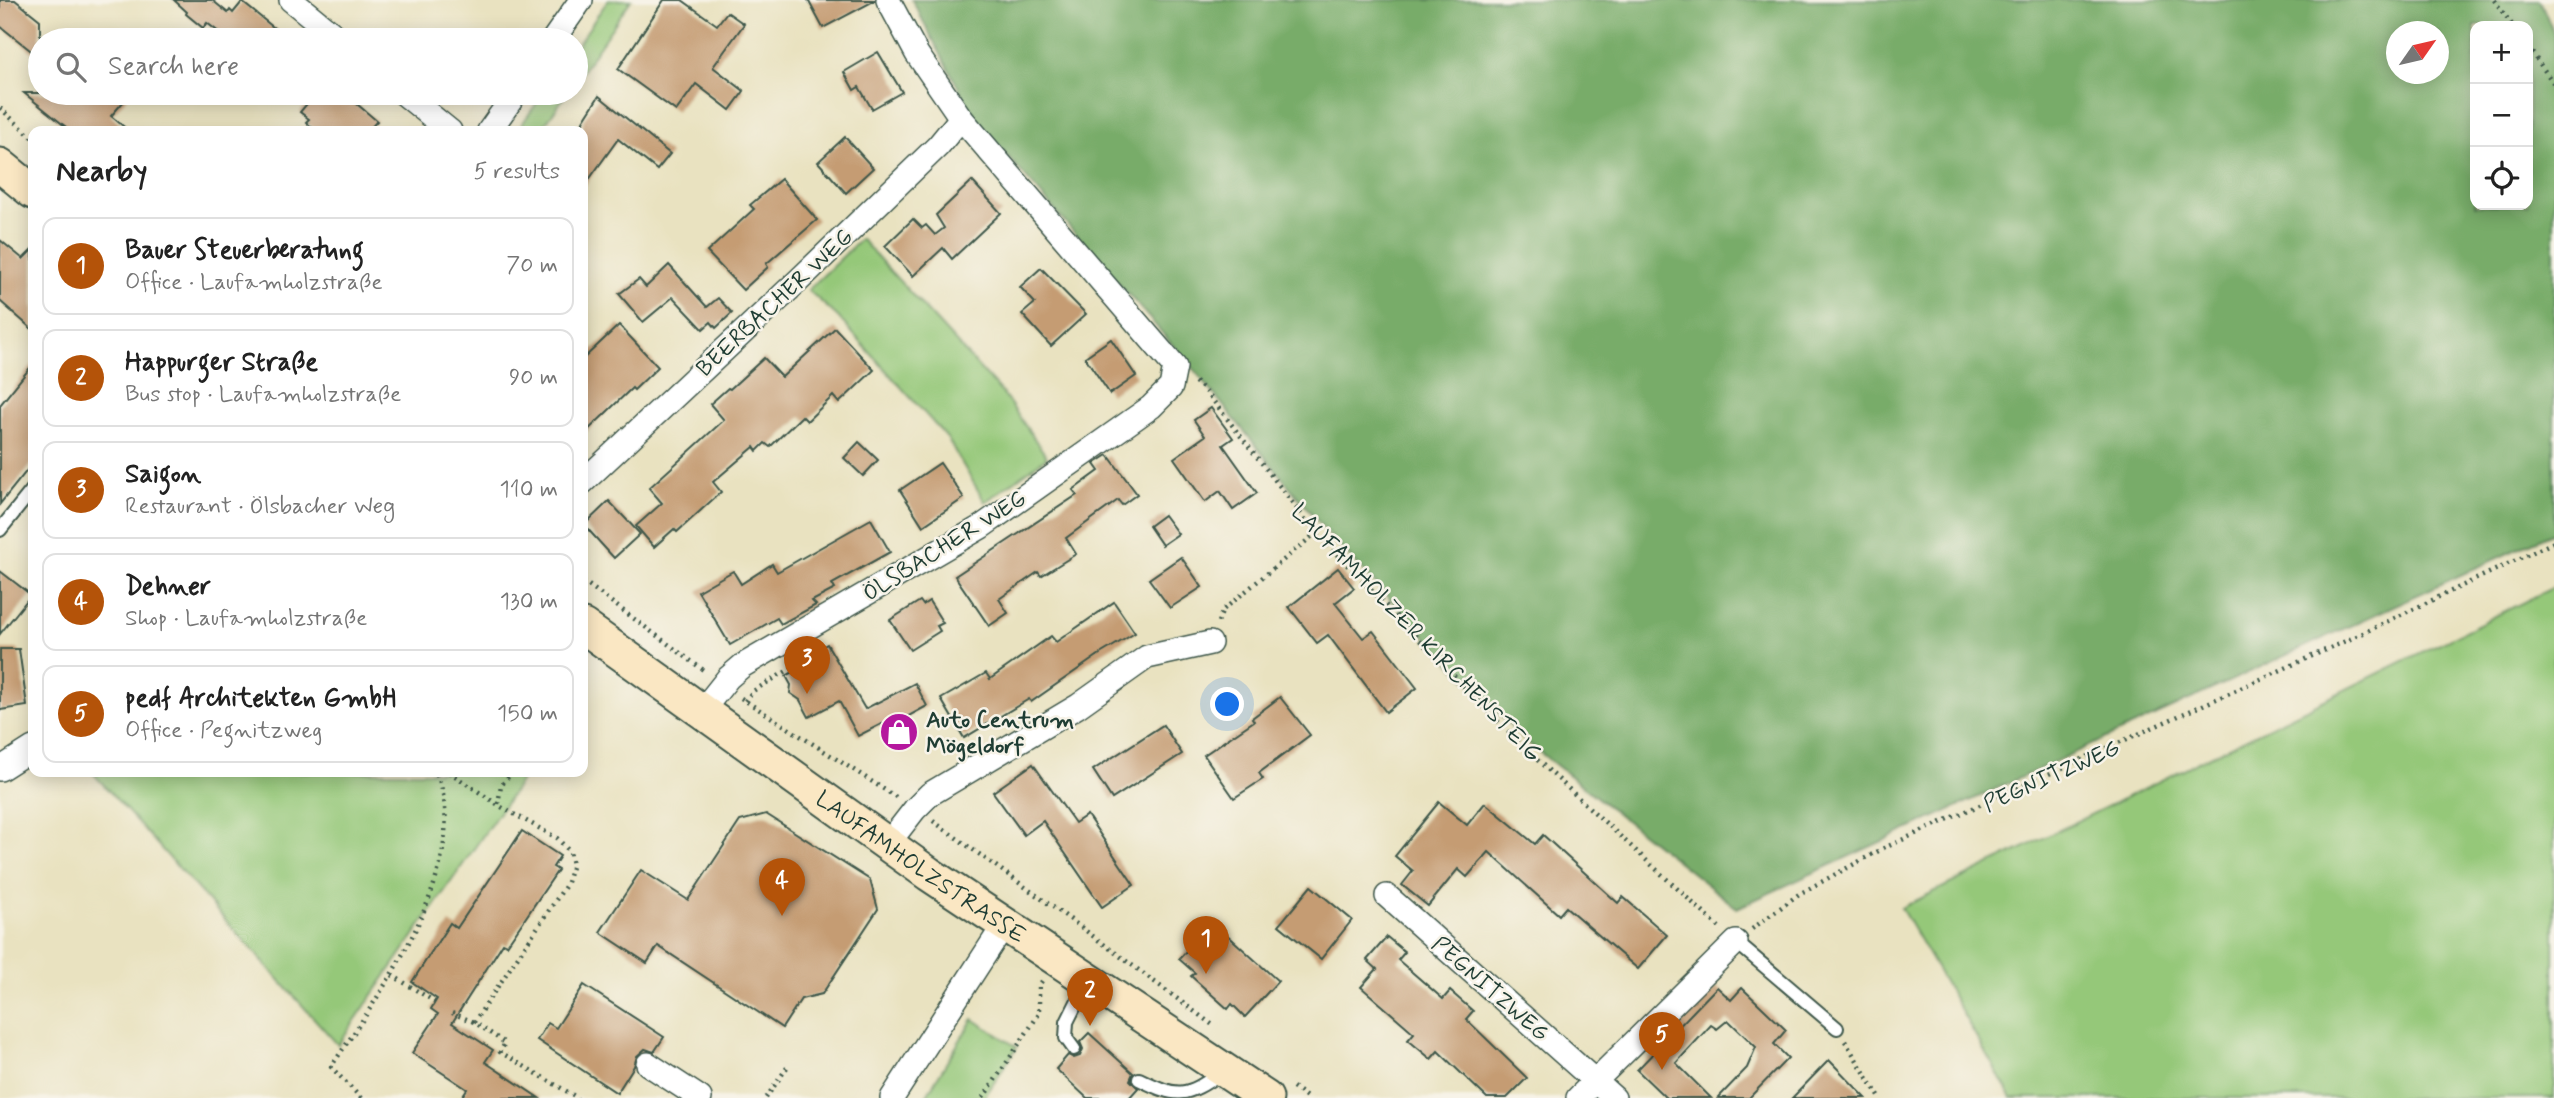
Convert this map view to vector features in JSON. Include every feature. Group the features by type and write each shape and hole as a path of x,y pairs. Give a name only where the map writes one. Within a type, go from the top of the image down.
{"main road":[{"path":"0,165 28,188"},
{"name":"LAUFAMHOLZSTRASSE","path":"588,630 1003,925 1253,1087"}],"street":[{"path":"291,0 325,28"},
{"path":"561,28 581,0"},
{"path":"888,0 917,54 961,118 1175,367"},
{"path":"418,105 444,126"},
{"path":"493,126 507,105"},
{"name":"BEERBACHER WEG","path":"588,477 810,270 938,146 961,118"},
{"name":"ÖLSBACHER WEG","path":"701,712 722,685 750,660 981,527 1151,407 1171,387 1175,367"},
{"path":"887,845 930,794 1078,706 1147,657 1210,643"},
{"path":"0,769 28,751"},
{"name":"PEGNITZWEG","path":"1387,896 1614,1098"},
{"path":"892,1098 1003,925"},
{"path":"1578,1098 1736,943"},
{"path":"648,1063 700,1098"}],"lane":[{"path":"0,530 28,495"},
{"path":"1736,943 1837,1028"},
{"path":"1074,1049 1066,1038 1067,1022 1088,980"},
{"path":"1139,1079 1164,1096 1178,1098 1199,1091 1253,1087"}],"path":[{"path":"2494,0 2509,21"},
{"path":"2533,54 2554,84"},
{"path":"0,108 28,133"},
{"name":"LAUFAMHOLZER KIRCHENSTEIG","path":"1175,367 1204,389 1316,533 1520,744 1736,943"},
{"path":"1210,643 1223,610 1316,533"},
{"name":"PEGNITZWEG","path":"1736,943 1799,894 1884,848 2172,721 2554,542"},
{"path":"588,585 745,701 915,809 1079,925 1216,1028"},
{"path":"745,701 753,691 797,666"},
{"path":"360,1098 331,1067 392,975 429,899 445,832 444,802 437,777"},
{"path":"457,777 557,838 570,852 572,867 566,885 474,1022"},
{"path":"498,804 501,786 508,777"},
{"path":"983,1098 1039,1014 1039,985 1079,925"},
{"path":"392,975 435,1002"},
{"path":"452,1013 474,1022 505,1043 500,1052 578,1098"},
{"path":"1837,1028 1880,1098"},
{"path":"766,1098 788,1066"},
{"path":"1253,1087 1308,1098"}],"green space":[{"path":"608,0 631,0 588,63 588,29"},
{"path":"912,0 2540,0 2554,34 2554,532 1737,908 1523,739 1328,534 1191,366 975,119"},
{"path":"535,105 558,105 544,126 521,126"},
{"path":"861,239 1004,395 1047,457 985,502 947,438 838,317 808,290"},
{"path":"2554,587 2554,1098 2012,1098 1901,908"},
{"path":"97,777 524,777 338,1045"},
{"path":"973,1019 1017,1047 984,1098 925,1098"}],"building":[{"path":"0,0 15,0 40,20 40,28 28,28 28,48 0,26"},
{"path":"174,0 212,0 228,13 230,10 233,13 242,2 274,28 213,28 207,23 203,28 186,14"},
{"path":"664,0 682,0 717,25 727,12 744,24 713,67 744,91 730,110 696,84 676,111 618,69"},
{"path":"808,0 874,0 874,1 823,28"},
{"path":"878,52 902,92 872,109 859,87 854,90 844,72"},
{"path":"599,96 670,154 657,170 618,139 588,181 588,126 583,126 583,121"},
{"path":"39,105 121,105 111,116 123,126 65,126"},
{"path":"306,105 358,105 377,121 372,126 310,126 306,122 309,119 300,112"},
{"path":"845,137 873,168 846,193 818,162"},
{"path":"781,179 817,220 766,264 768,267 743,290 707,252 754,209 750,205"},
{"path":"972,181 1001,213 952,259 943,248 913,276 885,246 913,219 922,228 926,225 935,235 944,228 936,215"},
{"path":"0,240 23,259 28,254 28,326 0,301"},
{"path":"669,265 707,307 718,298 732,313 716,328 711,322 703,329 673,297 643,322 619,294 639,279 646,287"},
{"path":"1041,268 1086,314 1051,346 1022,314 1035,303 1020,287"},
{"path":"619,325 658,367 588,430 588,354"},
{"path":"835,328 874,370 839,403 833,396 807,421 802,416 770,447 765,443 757,451 754,447 713,482 721,492 677,532 674,529 654,547 636,526 662,503 649,488 724,420 710,404 764,358 782,377"},
{"path":"1111,339 1136,376 1110,394 1085,357"},
{"path":"28,370 28,469 0,504 0,405"},
{"path":"1211,408 1233,438 1223,445 1257,493 1233,510 1220,491 1205,502 1174,458 1205,436 1194,420"},
{"path":"859,442 878,460 863,476 844,458"},
{"path":"1108,455 1137,494 1122,505 1118,500 1066,538 1076,554 1041,576 1038,572 999,599 1008,613 989,626 955,576 1077,495 1073,490 1099,471 1094,464"},
{"path":"940,463 964,498 923,526 900,490"},
{"path":"609,501 640,534 614,558 588,529 588,521"},
{"path":"1164,515 1178,534 1162,545 1149,526"},
{"path":"871,519 890,552 832,584 835,589 812,601 816,605 781,624 777,618 730,645 698,591 733,571 741,584 772,564 777,572"},
{"path":"1181,557 1202,587 1170,608 1149,579"},
{"path":"1338,568 1354,588 1335,603 1363,638 1373,631 1417,688 1386,712 1328,635 1317,643 1289,607"},
{"path":"0,571 28,593 28,599 0,634"},
{"path":"920,601 923,605 929,601 943,623 937,626 940,631 910,650 890,620"},
{"path":"1114,602 1135,633 1031,702 1029,699 964,738 941,699 986,673 990,679 1051,636 1056,642"},
{"path":"827,644 865,709 915,683 927,706 894,724 891,719 858,736 839,701 809,717 800,700 790,693 791,685 786,676 799,669 795,662"},
{"path":"0,649 19,649 27,706 0,710"},
{"path":"1280,697 1310,735 1259,773 1263,779 1234,798 1204,755 1254,721 1252,718"},
{"path":"1163,725 1182,754 1112,799 1093,770"},
{"path":"1033,764 1075,823 1087,815 1134,885 1102,907 1043,821 1024,835 993,792"},
{"path":"1439,802 1467,825 1485,803 1535,844 1543,835 1618,903 1623,897 1667,935 1638,969 1566,907 1559,915 1489,852 1467,877 1458,869 1428,906 1402,885 1413,871 1395,856"},
{"path":"766,814 870,880 878,909 822,994 801,999 782,1028 658,946 647,963 600,932 641,870 688,900 740,821"},
{"path":"522,831 560,856 553,867 558,870 507,945 503,943 452,1023 493,1050 485,1062 539,1098 461,1098 467,1089 412,1053 438,1014 431,1009 437,999 412,982 450,923 457,928"},
{"path":"1311,886 1352,920 1321,959 1279,925"},
{"path":"1213,922 1278,981 1245,1017 1232,1004 1228,1009 1191,976 1195,973 1179,959"},
{"path":"1387,937 1405,952 1398,960 1443,999 1450,991 1473,1011 1466,1019 1527,1078 1507,1098 1487,1098 1438,1051 1431,1059 1408,1040 1414,1033 1361,987 1377,969 1367,960"},
{"path":"584,985 664,1037 654,1052 645,1049 637,1056 634,1066 617,1093 537,1040 548,1023 556,1028"},
{"path":"1717,987 1731,1000 1742,988 1786,1030 1774,1044 1788,1058 1749,1098 1718,1098 1747,1068 1756,1047 1728,1020 1717,1029 1711,1025 1676,1063 1711,1098 1666,1098 1637,1070"},
{"path":"1089,1033 1133,1073 1130,1080 1138,1088 1129,1098 1087,1098 1056,1069 1068,1055 1074,1058 1080,1056 1083,1049 1080,1042"},
{"path":"1829,1060 1866,1098 1792,1098"}],"place":[{"name":"Saigon","path":"807,694"},
{"name":"Auto Centrum Mögeldorf","path":"899,732"},
{"name":"Dehner","path":"782,916"},
{"name":"Bauer Steuerberatung","path":"1206,974"},
{"name":"Happurger Straße","path":"1090,1026"},
{"name":"pedf Architekten GmbH","path":"1662,1070"}]}
